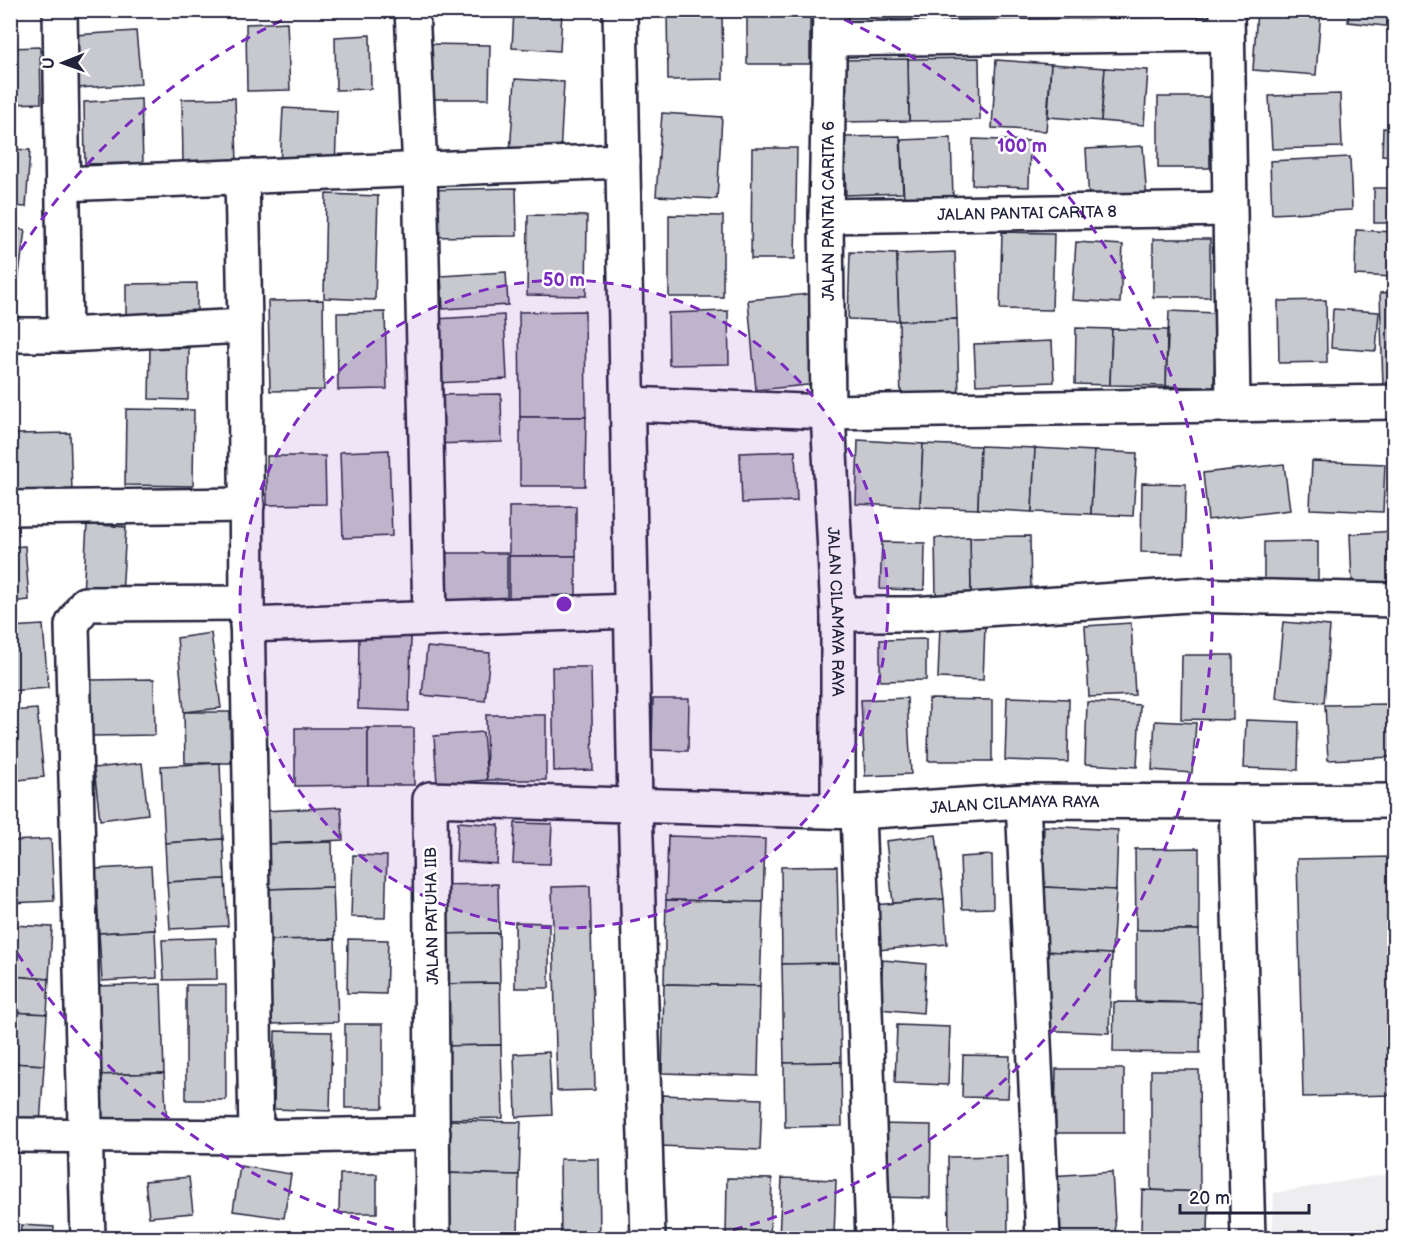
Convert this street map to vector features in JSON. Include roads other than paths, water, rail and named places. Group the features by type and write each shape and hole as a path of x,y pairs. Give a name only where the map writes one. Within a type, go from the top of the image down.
{"street":[{"path":"60,10 65,334"},
{"path":"412,10 420,169 430,618"},
{"path":"620,10 635,805 648,1239"},
{"path":"830,25 1226,22 1233,405"},
{"name":"JALAN PANTAI CARITA 6","path":"828,412 826,216 830,25"},
{"path":"63,184 623,161"},
{"path":"242,177 256,1137"},
{"name":"JALAN PANTAI CARITA 8","path":"826,216 1229,209"},
{"path":"10,335 245,326"},
{"path":"628,404 828,412 1395,402"},
{"name":"JALAN CILAMAYA RAYA","path":"828,412 873,1239"},
{"path":"10,508 247,505"},
{"path":"838,614 913,614 1188,595 1395,600"},
{"path":"88,1239 72,626 85,604 247,614 430,618 631,611"},
{"name":"JALAN PATUHA IIB","path":"434,1239 430,799 635,805"},
{"path":"1023,801 1043,1239"},
{"name":"JALAN CILAMAYA RAYA","path":"635,805 848,812 1023,801 1395,801"},
{"path":"1236,802 1248,1239"},
{"path":"10,1135 256,1137 433,1133"}]}
